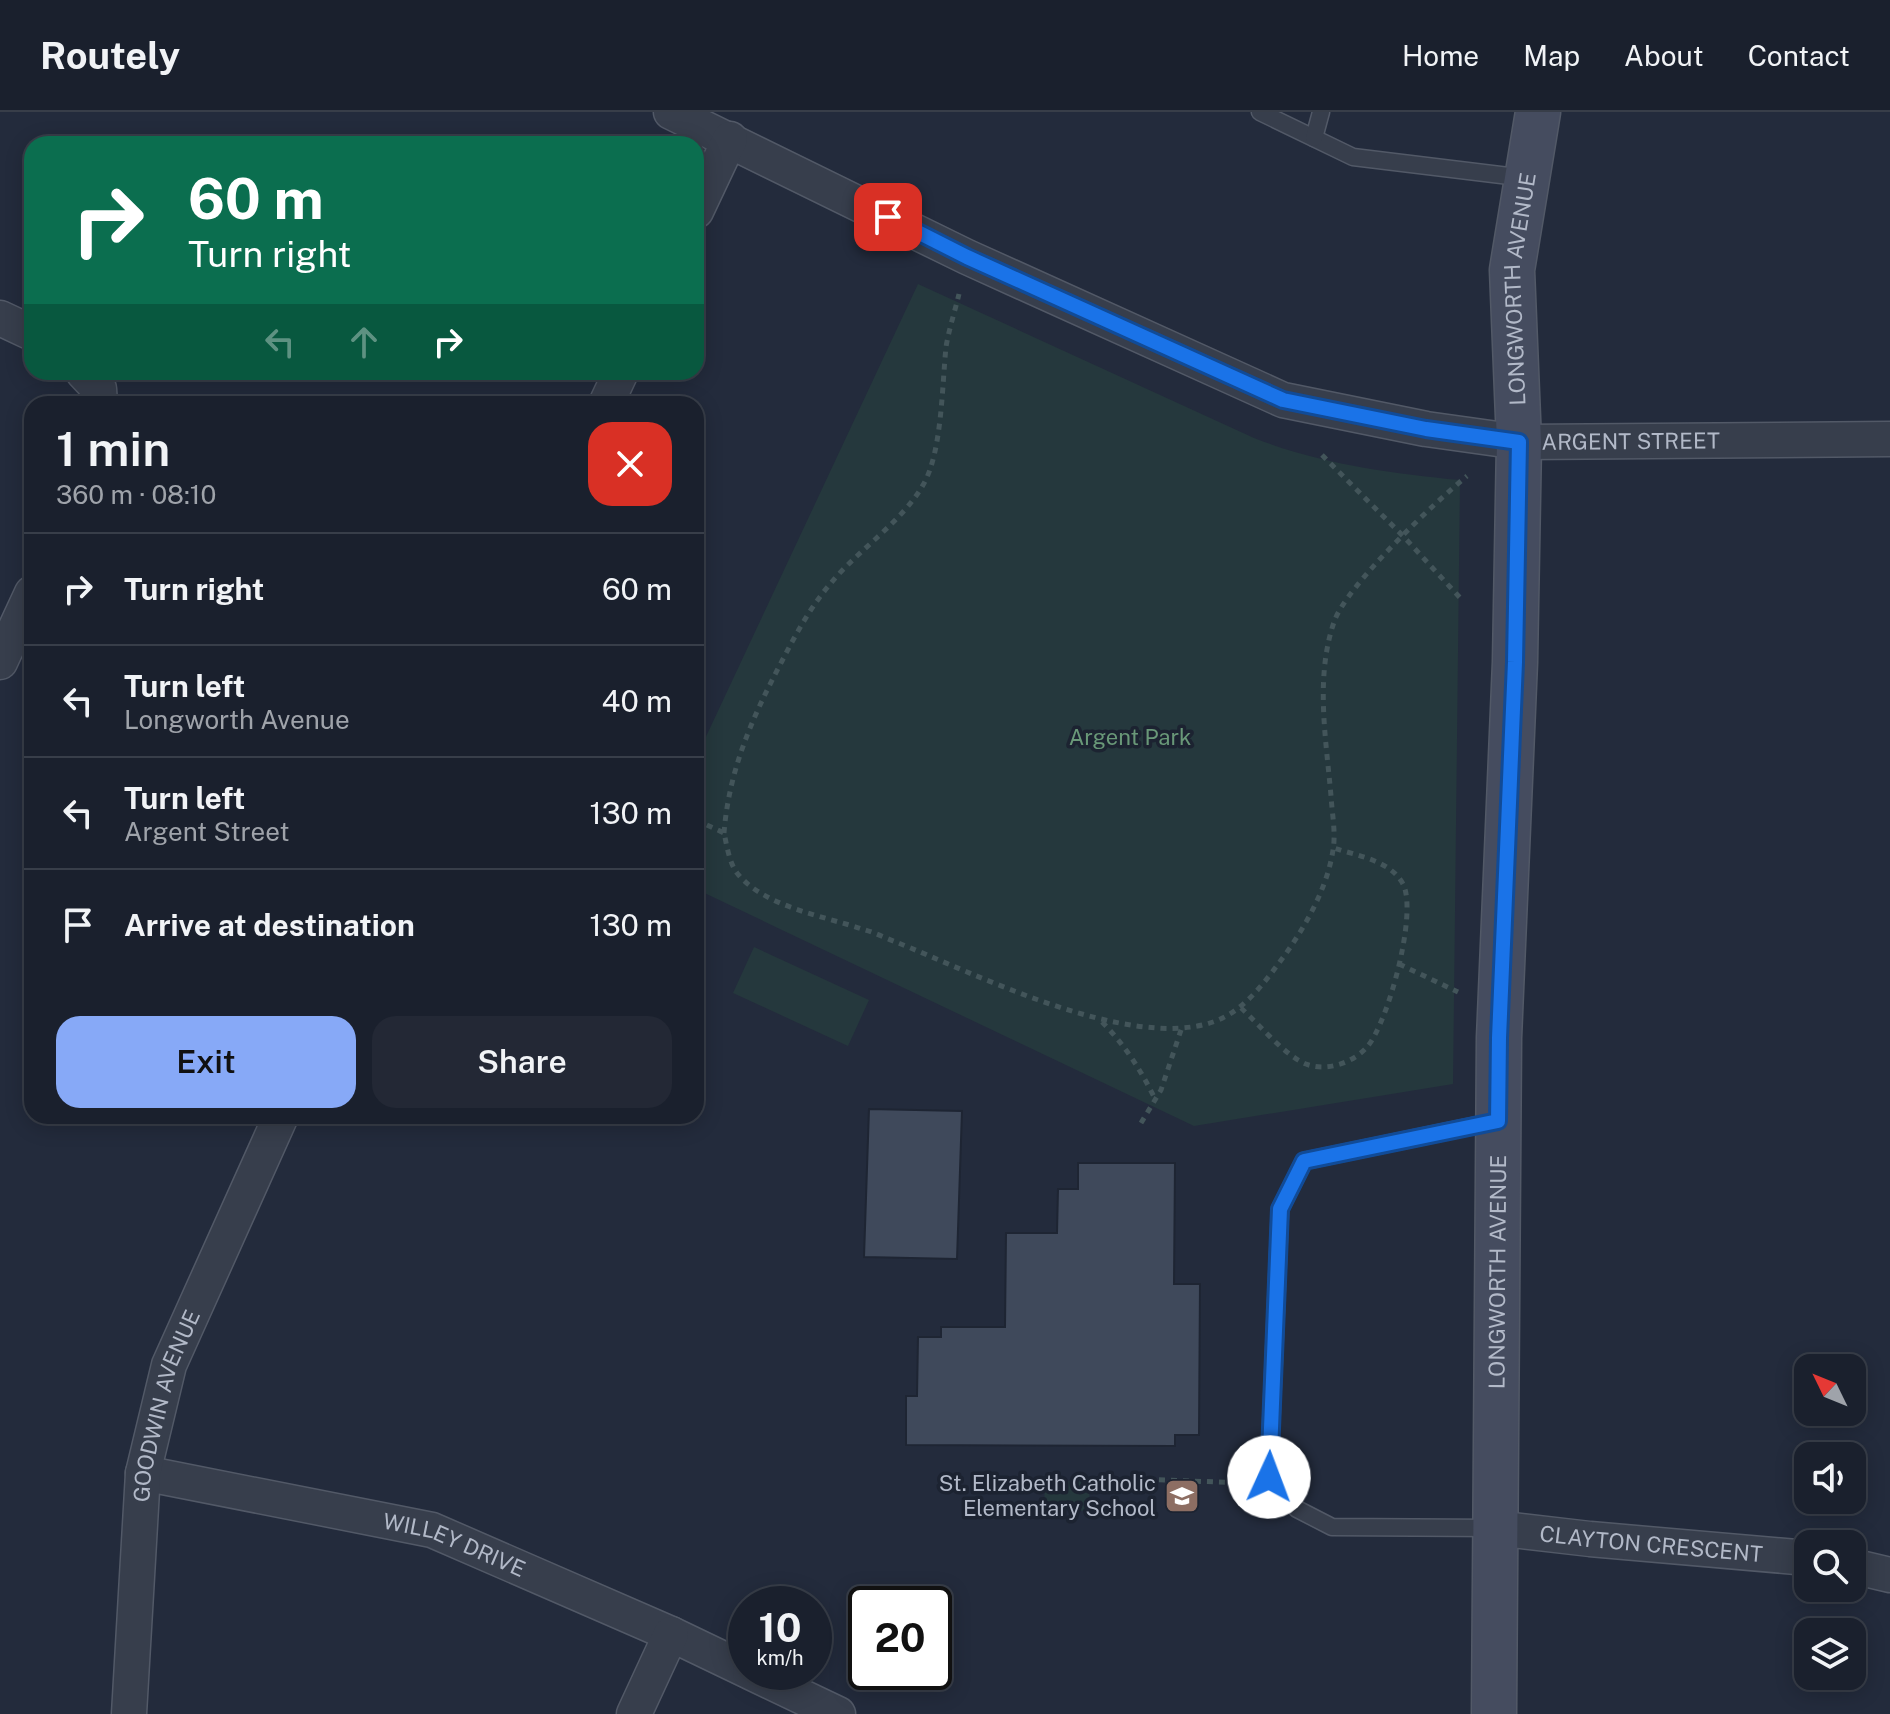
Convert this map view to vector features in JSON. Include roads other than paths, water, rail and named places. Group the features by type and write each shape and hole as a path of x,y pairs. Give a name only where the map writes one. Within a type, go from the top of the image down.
{"street":[{"name":"ARGENT STREET","path":"671,112 967,257 1283,400 1426,429 1519,442 1890,439"},
{"name":"LONGWORTH AVENUE","path":"1494,1714 1499,1038 1515,662 1519,442 1512,270 1538,112"},
{"path":"704,194 730,139"},
{"path":"0,318 24,329"},
{"path":"0,662 24,610"},
{"name":"GOODWIN AVENUE","path":"129,1714 143,1473 169,1365 277,1124"},
{"name":"WILLEY DRIVE","path":"143,1473 432,1530 728,1661"},
{"name":"CLAYTON CRESCENT","path":"1496,1528 1794,1557"},
{"path":"1866,1569 1890,1575"},
{"path":"634,1714 671,1634"},
{"name":"WILLEY DRIVE","path":"788,1690 838,1714"}],"lane":[{"path":"1260,112 1353,157 1526,178"},
{"path":"1314,138 1321,112"},
{"path":"1496,1528 1332,1527 1297,1509 1269,1477 1280,1209 1304,1161 1498,1121"}],"place":[{"name":"St. Elizabeth Catholic Elementary School","path":"1182,1496"}],"park label":[{"name":"Argent Park","path":"1130,737"}]}
